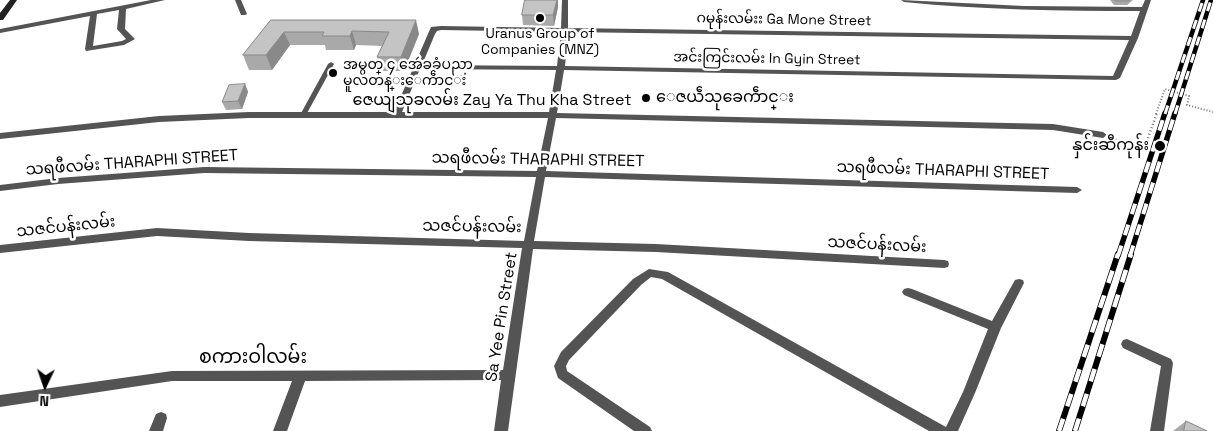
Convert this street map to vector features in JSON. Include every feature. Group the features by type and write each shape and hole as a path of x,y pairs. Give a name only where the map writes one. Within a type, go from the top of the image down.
{"street":[{"path":"0,18 14,0"},
{"path":"0,31 123,8 137,2 162,0"},
{"path":"238,0 243,14"},
{"name":"Sa Yee Pin Street","path":"501,431 528,244 553,116 566,30 565,0"},
{"path":"904,0 1030,8 1144,9"},
{"path":"1134,38 1148,0"},
{"path":"94,14 89,49 124,43 131,39 121,29 123,8"},
{"name":"ဂမုန်းလမ်းး Ga Mone Street","path":"417,68 434,29 1134,38"},
{"name":"အင်းကြင်းလမ်း In Gyin Street","path":"417,68 559,68 1116,78 1134,38"},
{"path":"396,115 417,68"},
{"name":"ဇေယျသုခလမ်း Zay Ya Thu Kha Street","path":"0,136 159,119 304,115 553,116 1053,127 1103,135"},
{"name":"သရဖီလမ်း THARAPHI STREET","path":"0,188 58,181 204,170 541,174 1077,190"},
{"name":"သဇင်ပန်းလမ်း","path":"0,249 157,232 249,237 656,248 944,264"},
{"path":"645,431 562,374 560,366 565,356 637,282 649,273 664,275 941,431"},
{"path":"951,431 969,393 995,327 1019,283"},
{"path":"908,292 995,327"},
{"path":"1127,344 1167,363 1157,431"},
{"name":"စကားဝါလမ်း","path":"0,401 172,376 508,375"},
{"path":"280,431 300,377"},
{"path":"156,431 161,418"}],"lane":[{"path":"304,115 331,64"}],"path":[{"path":"1103,135 1144,150 1165,89 1190,96 1187,105 1213,112"}],"building":[{"path":"525,0 557,0 553,15 522,15"},
{"path":"271,20 416,20 401,57 377,57 389,32 352,31 350,36 322,36 324,32 284,32 266,55 243,55"},
{"path":"245,84 238,101 222,102 229,85"},
{"path":"1186,421 1207,431 1184,431"}],"railway":[{"path":"1165,114 1203,0"},
{"path":"1175,114 1211,0"},
{"path":"1118,256 1165,113"},
{"path":"1130,256 1175,113"},
{"path":"1059,431 1118,254"},
{"path":"1075,431 1131,254"}],"place":[{"name":"Uranus Group of Companies (MNZ)","path":"540,18"},
{"name":"အမွတ္ ၄ အေဴခခံပညာ မူလတန္းေကဵာင္း","path":"333,73"},
{"name":"ေဇယဵသုခေကဵာင္း","path":"646,98"},
{"name":"နှင်းဆီကုန်း","path":"1160,146"}]}
